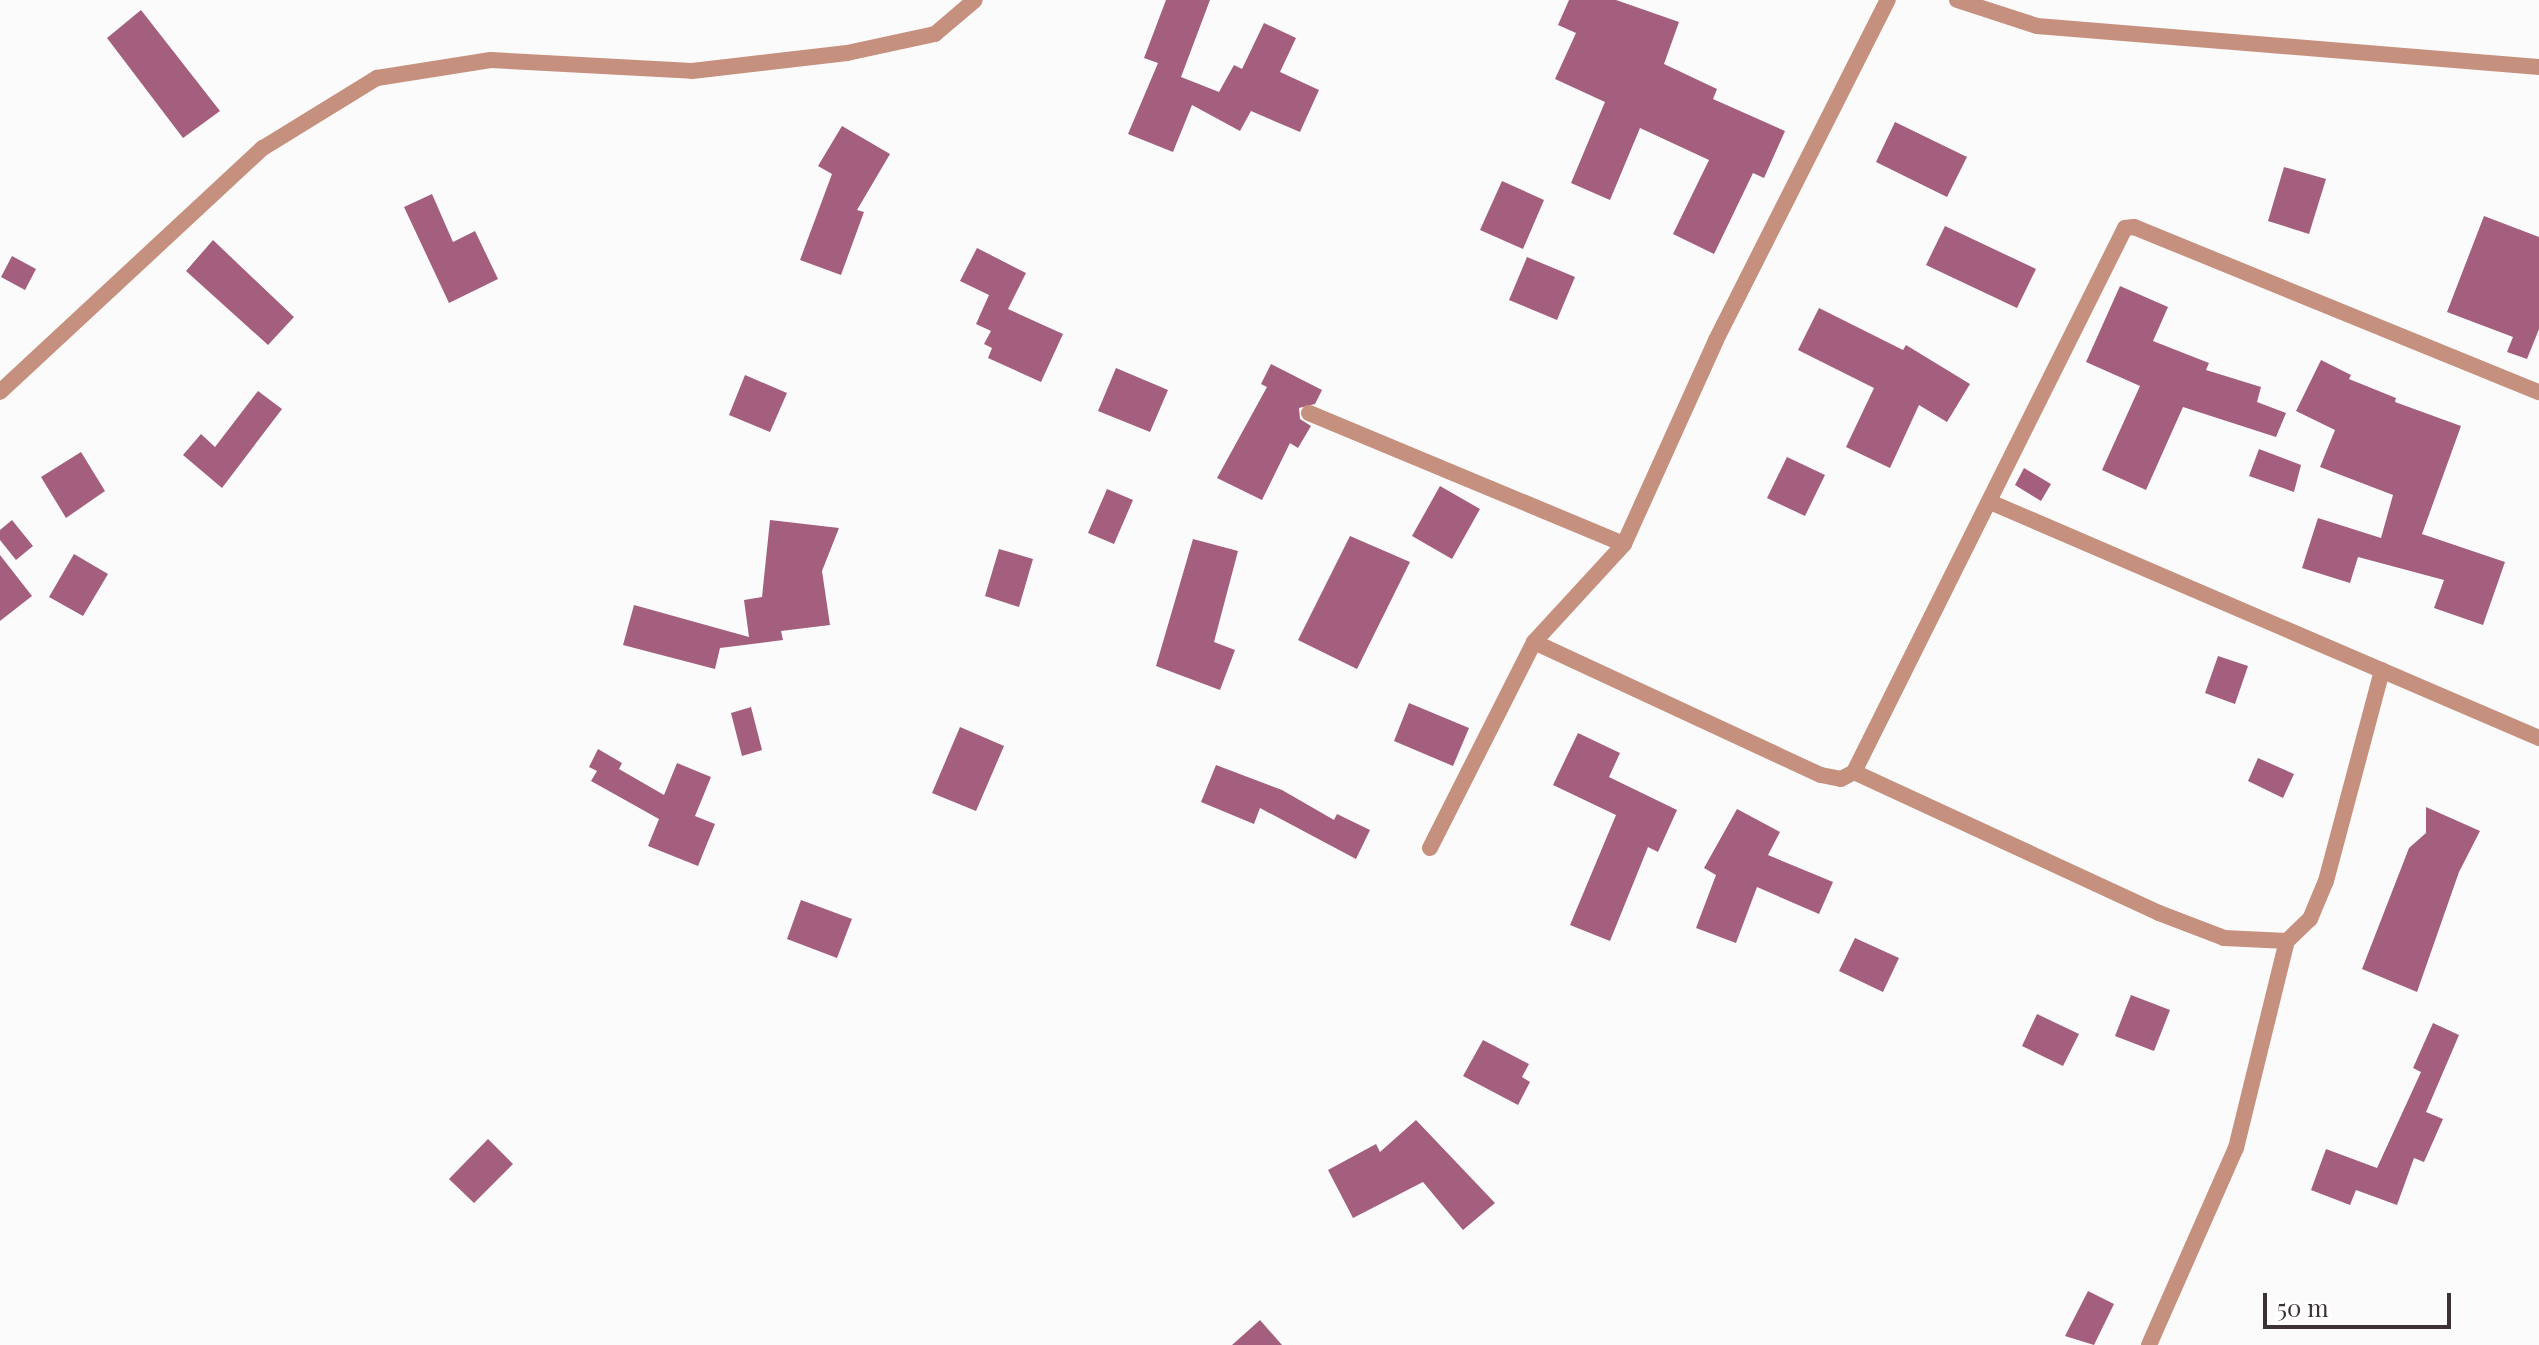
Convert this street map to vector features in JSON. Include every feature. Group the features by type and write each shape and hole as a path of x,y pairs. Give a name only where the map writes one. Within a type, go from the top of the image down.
{"street":[{"path":"0,392 263,148 377,78 491,60 692,71 847,53 935,34 975,0"},
{"path":"1430,848 1534,642 1624,544 1716,340 1888,0"},
{"path":"1957,0 2037,26 2539,67"},
{"path":"1534,642 1821,775 1841,779 1854,772 2125,228 2134,227 2539,392"},
{"path":"1309,413 1624,544"},
{"path":"1990,502 2539,738"},
{"path":"2149,1345 2236,1148 2287,941 2310,919 2326,881 2382,670"},
{"path":"1854,772 2159,913 2224,938 2287,941"}],"building":[{"path":"1166,0 1210,0 1181,77 1219,92 1234,65 1242,69 1264,23 1296,38 1280,72 1319,90 1300,132 1251,111 1240,131 1192,105 1173,152 1128,134 1158,63 1144,58"},
{"path":"1569,0 1616,0 1679,22 1664,64 1717,89 1713,99 1785,131 1764,178 1753,173 1714,254 1673,234 1709,160 1640,128 1610,200 1571,183 1605,102 1555,79 1576,33 1558,25"},
{"path":"141,10 220,111 183,138 107,38"},
{"path":"1895,122 1967,157 1947,197 1876,162"},
{"path":"842,126 890,154 857,210 864,212 841,275 800,260 832,174 818,166"},
{"path":"2284,167 2326,179 2309,234 2268,221"},
{"path":"1502,181 1544,200 1523,249 1480,230"},
{"path":"432,194 453,242 475,231 498,279 449,303 404,207"},
{"path":"2484,216 2539,237 2539,329 2527,359 2507,352 2513,337 2447,312"},
{"path":"1945,226 2036,269 2017,308 1926,265"},
{"path":"213,240 294,317 268,345 186,271"},
{"path":"977,248 1026,273 1008,309 1063,334 1041,382 988,358 992,348 984,344 991,331 976,324 989,295 960,281"},
{"path":"12,256 36,269 25,290 1,277"},
{"path":"1527,257 1575,277 1557,320 1509,300"},
{"path":"2120,286 2168,307 2153,341 2209,363 2206,370 2261,387 2257,402 2286,413 2276,437 2183,407 2146,490 2102,470 2140,386 2086,362"},
{"path":"1819,308 1903,350 1906,345 1970,384 1947,422 1919,405 1890,468 1846,447 1874,388 1798,350"},
{"path":"2321,360 2351,375 2349,379 2396,398 2395,402 2461,426 2422,534 2505,562 2483,625 2434,608 2444,580 2358,557 2350,583 2302,568 2318,518 2381,538 2393,495 2320,467 2335,430 2296,411"},
{"path":"1271,364 1322,390 1315,404 1299,408 1300,419 1311,426 1298,448 1290,443 1262,500 1217,478 1267,387 1261,384"},
{"path":"1116,368 1168,390 1150,432 1098,411"},
{"path":"745,375 787,393 770,432 729,415"},
{"path":"258,391 282,409 222,488 183,455 201,434 215,447"},
{"path":"2259,449 2301,465 2294,492 2249,476"},
{"path":"81,452 105,491 66,518 41,477"},
{"path":"1787,457 1825,475 1805,516 1767,498"},
{"path":"2024,468 2051,484 2041,501 2015,485"},
{"path":"1440,486 1480,509 1452,559 1412,536"},
{"path":"1107,489 1133,500 1114,544 1088,533"},
{"path":"12,520 33,546 16,560 0,540 0,530"},
{"path":"770,520 839,528 822,571 830,625 781,631 783,640 720,648 715,669 623,645 634,605 749,637 744,600 762,597"},
{"path":"1350,536 1410,562 1357,669 1298,640"},
{"path":"1193,539 1238,551 1214,642 1235,650 1220,690 1156,666"},
{"path":"999,549 1033,559 1019,607 985,596"},
{"path":"74,554 108,574 83,616 49,597"},
{"path":"0,555 32,596 0,621"},
{"path":"2218,656 2248,666 2235,704 2205,693"},
{"path":"1409,703 1469,728 1453,766 1394,741"},
{"path":"751,707 762,750 742,756 731,713"},
{"path":"960,727 1004,746 976,811 932,793"},
{"path":"1578,733 1620,753 1609,777 1677,810 1658,852 1648,847 1610,941 1570,925 1616,815 1553,785"},
{"path":"598,749 622,763 619,769 664,795 677,763 711,777 695,816 715,824 698,866 648,846 659,819 591,781 597,771 589,767"},
{"path":"2258,758 2294,774 2283,798 2248,781"},
{"path":"1216,765 1282,790 1334,820 1337,814 1370,830 1356,859 1260,808 1254,824 1201,802"},
{"path":"2426,807 2480,831 2459,872 2417,992 2362,969 2409,848 2426,833"},
{"path":"1737,809 1780,832 1768,855 1833,882 1819,914 1757,887 1736,943 1696,928 1716,875 1704,868"},
{"path":"801,900 852,919 837,958 787,939"},
{"path":"1855,938 1899,958 1883,992 1839,971"},
{"path":"2131,995 2170,1010 2154,1051 2115,1036"},
{"path":"2037,1014 2079,1034 2063,1066 2022,1046"},
{"path":"2433,1023 2459,1035 2426,1112 2443,1119 2424,1162 2414,1158 2397,1205 2356,1190 2350,1205 2311,1190 2326,1149 2377,1168 2421,1072 2413,1068"},
{"path":"1483,1040 1529,1064 1522,1077 1530,1082 1518,1105 1463,1076"},
{"path":"1416,1120 1495,1203 1463,1230 1423,1182 1353,1218 1328,1170 1376,1144 1380,1152"},
{"path":"488,1139 513,1164 474,1203 449,1179"},
{"path":"2088,1291 2114,1304 2094,1345 2065,1336"},
{"path":"1260,1320 1282,1345 1232,1345"}]}
